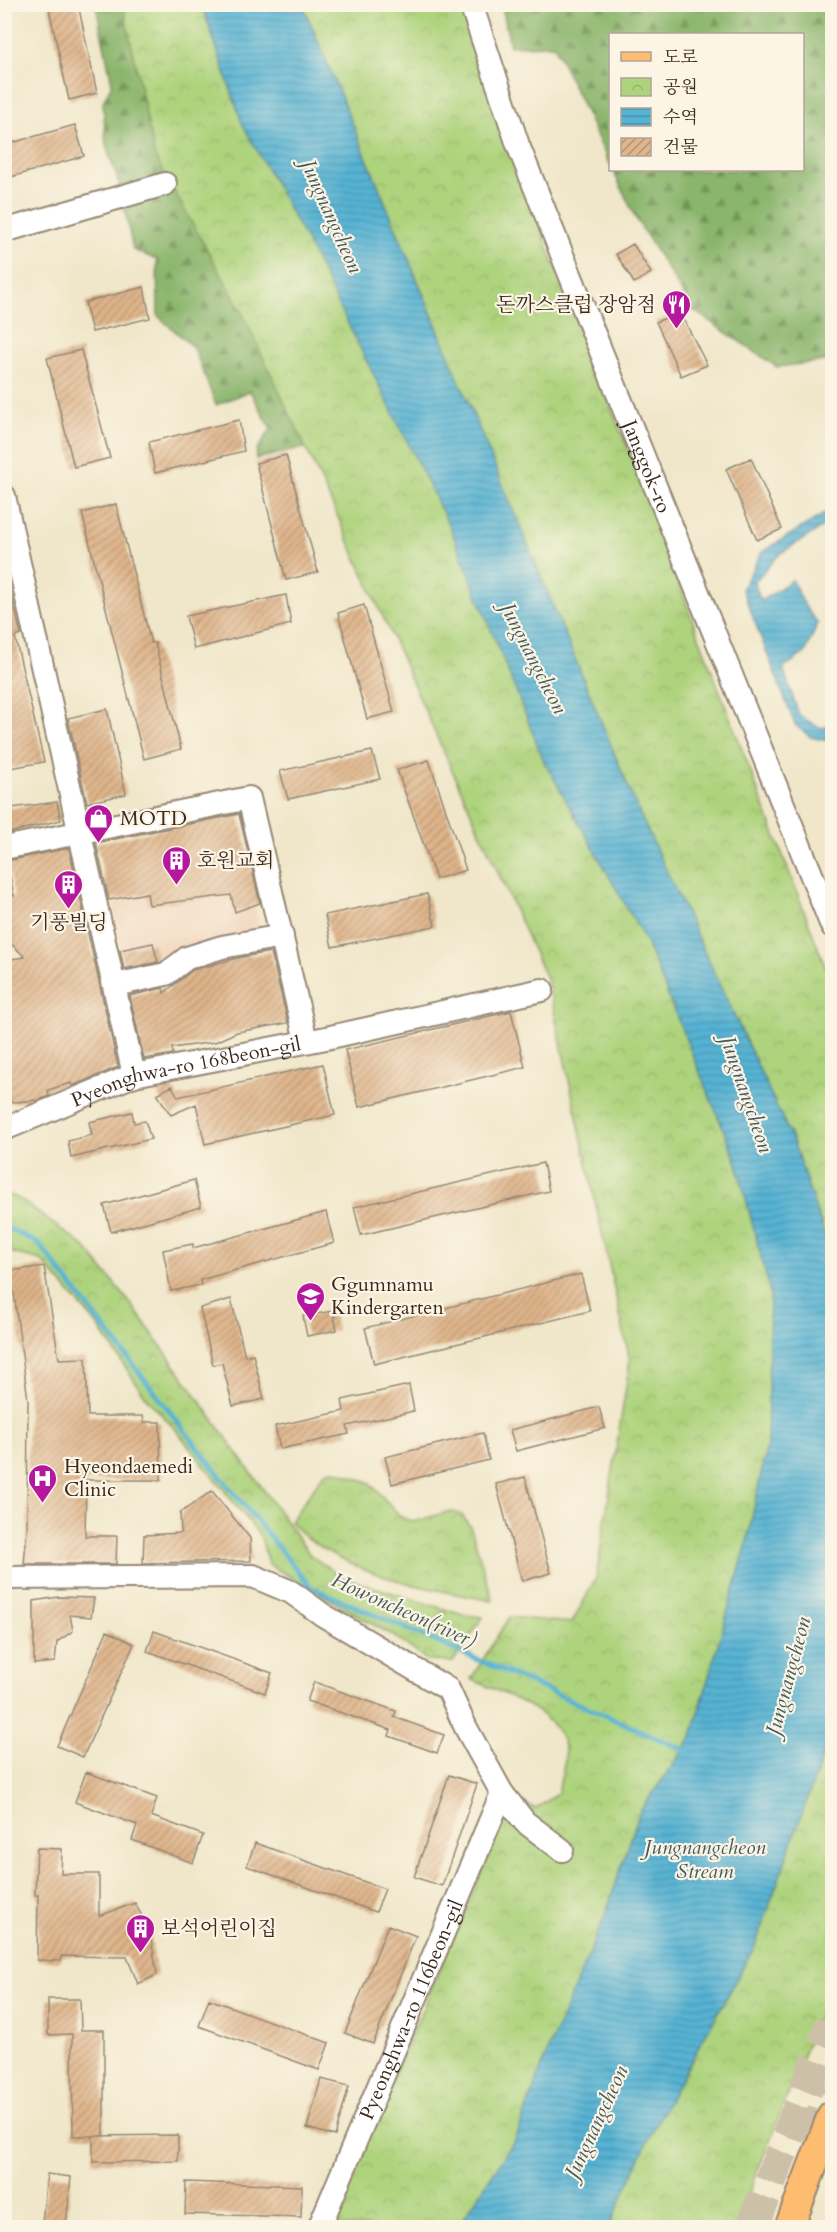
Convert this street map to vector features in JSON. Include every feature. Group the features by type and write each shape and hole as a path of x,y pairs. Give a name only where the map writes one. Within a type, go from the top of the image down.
{"main road":[{"path":"789,2228 832,2115"}],"street":[{"name":"Janggok-ro","path":"471,4 518,145 832,926"},
{"path":"4,231 165,184"},
{"path":"4,496 12,551 81,832 134,1075"},
{"name":"Pyeonghwa-ro 168beon-gil","path":"4,848 249,798 306,1041 134,1075 4,1129"},
{"path":"115,985 166,974 187,958 222,947 282,936"},
{"path":"306,1041 542,990"},
{"path":"4,1578 253,1576 291,1592 323,1615 448,1689 466,1728 502,1793 525,1822 562,1850"},
{"name":"Pyeonghwa-ro 116beon-gil","path":"320,2228 502,1793"}],"shaded area":[{"path":"236,817 259,927 124,969 102,844"}],"green space":[{"path":"96,5 156,5 313,446 256,459 257,450 271,429 250,391 216,405 194,348 158,316 157,260 133,250 120,186 106,146 103,102 112,84"},
{"path":"123,5 460,5 558,275 672,559 686,603 832,984 832,1981 736,2227 328,2227 488,1858 503,1817 515,1798 536,1809 558,1793 565,1757 563,1741 555,1728 531,1707 471,1679 509,1617 572,1623 596,1578 630,1361 548,983 328,495 240,308 155,157"},
{"path":"502,5 832,5 832,360 777,367 693,310 635,217 613,171 804,171 804,33 609,33 609,163 554,45 510,46"},
{"path":"5,1193 19,1199 84,1246 131,1304 310,1555 342,1577 460,1614 483,1617 453,1662 428,1661 397,1638 268,1564 261,1537 177,1431 147,1399 95,1322 41,1260 5,1251"},
{"path":"335,1470 370,1483 401,1517 413,1522 451,1511 462,1515 471,1528 493,1601 412,1584 358,1567 310,1540 290,1522 325,1472"}],"water":[{"name":"Jungnangcheon Stream","path":"202,5 303,5 638,810 793,1141 832,1257 832,1730 755,1946 652,2131 609,2227 458,2227 516,2138 548,2050 604,1918 640,1811 691,1739 746,1547 767,1445 770,1292 736,1160 645,940 544,761 449,525 307,242 242,123"},
{"path":"832,509 832,521 781,553 754,582 761,601 792,580 807,610 818,623 805,653 783,668 799,715 819,728 832,726 832,772 829,741 811,737 795,725 742,589 762,552"}],"building":[{"path":"48,4 78,4 97,93 69,100"},
{"path":"75,125 84,156 4,179 4,145"},
{"path":"633,244 651,273 634,283 616,254"},
{"path":"144,287 150,318 92,332 85,302"},
{"path":"680,312 707,365 681,376 656,322"},
{"path":"81,350 110,458 74,467 47,358"},
{"path":"239,420 244,451 155,473 149,442"},
{"path":"286,455 318,572 286,580 256,463"},
{"path":"751,458 782,529 757,540 726,469"},
{"path":"116,504 151,643 155,643 181,749 144,759 82,513"},
{"path":"4,562 21,635 15,637 44,762 4,769 4,732 11,731 4,704"},
{"path":"286,595 291,624 194,649 186,616"},
{"path":"364,605 394,712 367,719 338,613"},
{"path":"107,709 126,794 87,803 68,718"},
{"path":"372,751 380,779 288,799 280,771"},
{"path":"429,760 466,870 436,879 397,770"},
{"path":"57,802 61,820 4,834 4,809"},
{"path":"239,814 260,903 235,912 231,895 149,905 147,893 109,900 96,843"},
{"path":"69,848 118,1067 72,1086 71,1083 48,1090 49,1096 39,1100 4,1103 4,960 25,957 4,937 4,898 14,896 7,861"},
{"path":"427,894 435,926 332,947 325,915"},
{"path":"153,943 158,962 124,969 120,950"},
{"path":"271,952 288,1023 237,1032 215,1042 172,1048 173,1054 144,1059 130,996 163,988 164,993 193,970"},
{"path":"511,1011 525,1067 359,1107 345,1050"},
{"path":"323,1064 335,1115 205,1144 196,1104 171,1115 157,1094 172,1086 178,1097"},
{"path":"132,1112 134,1123 145,1121 151,1139 71,1158 68,1141 92,1135 89,1122"},
{"path":"543,1163 549,1191 361,1235 354,1207"},
{"path":"194,1180 201,1207 111,1232 104,1205"},
{"path":"326,1212 334,1243 200,1280 201,1285 171,1291 163,1250 193,1244 193,1248"},
{"path":"44,1266 59,1359 86,1358 88,1416 143,1416 144,1422 160,1422 161,1480 86,1480 85,1536 117,1536 116,1564 24,1564 27,1530 28,1400 11,1271"},
{"path":"581,1274 590,1311 374,1364 365,1328"},
{"path":"231,1299 245,1356 253,1354 264,1399 233,1406 222,1363 213,1365 200,1308"},
{"path":"333,1311 337,1330 307,1336 303,1316"},
{"path":"409,1385 414,1411 347,1426 349,1434 280,1449 275,1426 344,1411 342,1400"},
{"path":"599,1407 605,1428 516,1451 510,1430"},
{"path":"483,1433 489,1460 392,1484 385,1457"},
{"path":"525,1477 551,1573 522,1581 496,1484"},
{"path":"212,1491 250,1538 251,1561 143,1563 144,1535 181,1533 180,1513"},
{"path":"59,1597 94,1598 91,1617 70,1615 73,1631 57,1642 55,1662 34,1664 34,1601"},
{"path":"107,1631 134,1644 83,1757 57,1746"},
{"path":"154,1631 272,1673 265,1693 147,1651"},
{"path":"314,1682 396,1711 394,1717 444,1735 437,1753 389,1736 391,1730 307,1701"},
{"path":"86,1772 157,1798 151,1816 203,1835 193,1863 132,1840 137,1825 75,1802"},
{"path":"449,1775 477,1784 442,1886 414,1877"},
{"path":"255,1843 385,1889 376,1912 247,1866"},
{"path":"37,1848 62,1849 61,1874 99,1874 99,1916 135,1903 150,1932 157,1975 138,1984 127,1957 61,1956 61,1961 37,1960 38,1895 35,1895"},
{"path":"388,1925 416,1936 373,2044 345,2033"},
{"path":"48,1999 80,1999 81,2030 104,2030 104,2136 73,2136 72,2034 48,2035"},
{"path":"209,1999 329,2043 319,2070 199,2026"},
{"path":"321,2079 349,2086 335,2136 307,2128"},
{"path":"178,2135 178,2161 93,2162 93,2136"},
{"path":"47,2174 71,2177 66,2225 42,2223"},
{"path":"186,2182 302,2186 301,2217 185,2214"}],"waterway":[{"name":"Howoncheon(river)","path":"4,1226 39,1244 220,1476 311,1587 689,1752"}],"tunnel":[{"path":"752,2228 832,2023"},
{"path":"812,2142 832,2090"}],"place":[{"name":"돈까스클럽 장암점","path":"677,330"},
{"name":"MOTD","path":"99,844"},
{"name":"호원교회","path":"176,886"},
{"name":"기풍빌딩","path":"69,910"},
{"name":"Ggumnamu Kindergarten","path":"310,1322"},
{"name":"Hyeondaemedi Clinic","path":"43,1504"},
{"name":"보석어린이집","path":"140,1954"}],"water label":[{"name":"Jungnangcheon","path":"332,216"},
{"name":"Jungnangcheon","path":"534,658"},
{"name":"Jungnangcheon","path":"747,1094"},
{"name":"Jungnangcheon","path":"788,1676"},
{"name":"Jungnangcheon","path":"596,2122"}]}
